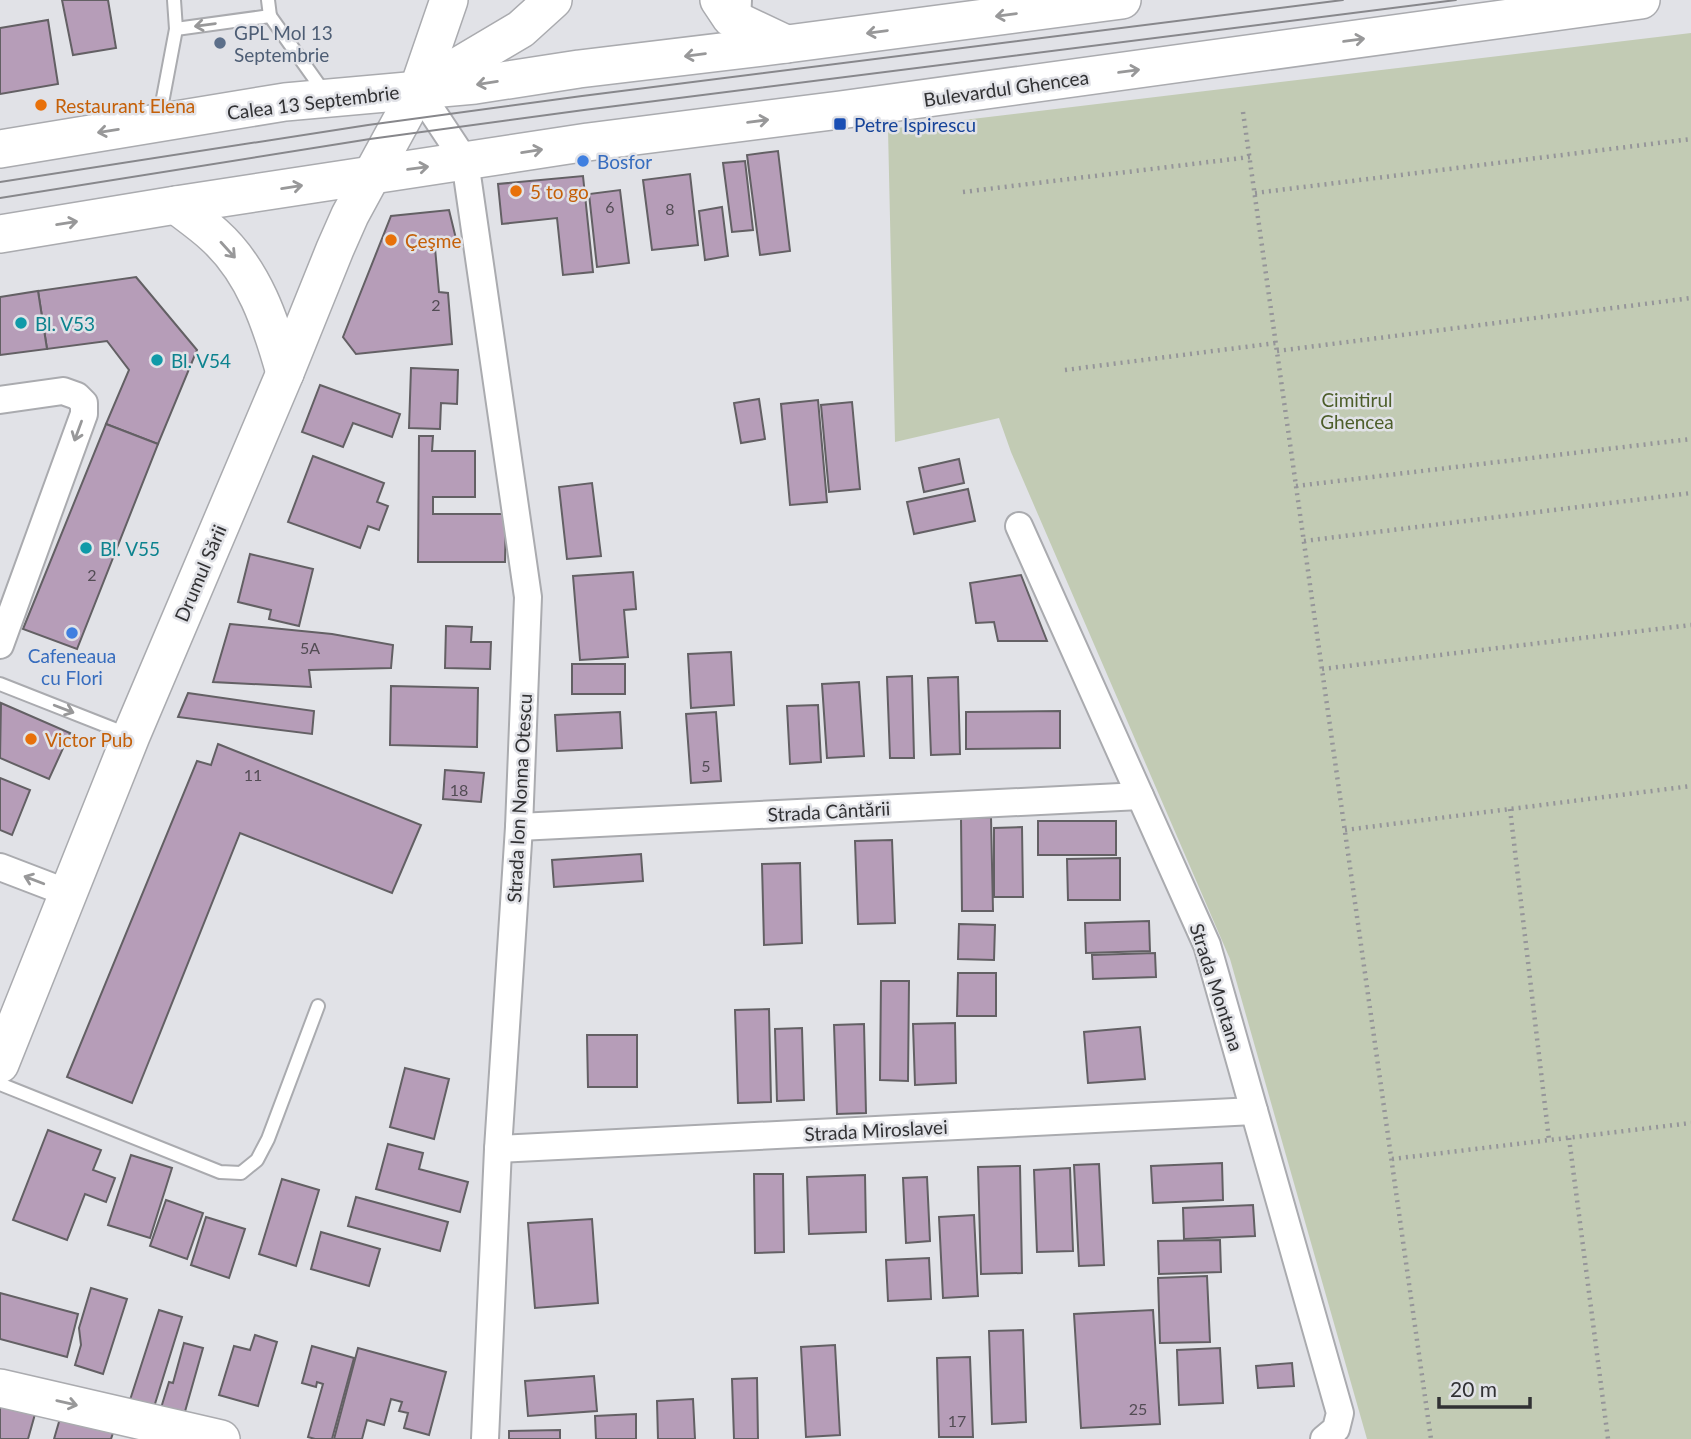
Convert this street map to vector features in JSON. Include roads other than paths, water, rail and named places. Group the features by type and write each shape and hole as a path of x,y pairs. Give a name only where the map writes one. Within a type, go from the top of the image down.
{"main road":[{"name":"Drumul Sării","path":"0,1064 131,736 342,232 418,90 449,0"},
{"path":"418,90 521,29 553,0"},
{"path":"418,90 475,85 579,69 1122,0"},
{"name":"Bulevardul Ghencea","path":"371,176 588,142 1641,0"},
{"path":"736,8 787,44"},
{"name":"Calea 13 Septembrie","path":"0,149 285,102 418,90"},
{"path":"0,234 371,176"},
{"path":"176,205 216,236 235,258 261,301 285,373"},
{"path":"0,1388 221,1439"}],"street":[{"path":"418,90 465,162"},
{"name":"Strada Ion Nonna Otescu","path":"465,162 528,597 519,827 498,1149 485,1439"},
{"path":"0,400 63,391 77,396 84,403 84,414 0,645"},
{"name":"Strada Montana","path":"1019,526 1207,945 1340,1413 1330,1434"},
{"name":"Strada Cântării","path":"519,827 1140,796"},
{"path":"0,867 68,893"},
{"name":"Strada Miroslavei","path":"498,1149 1254,1111"}],"lane":[{"path":"159,123 176,29 174,0"},
{"path":"268,0 270,16 328,98"},
{"path":"176,29 270,16"},
{"path":"0,684 131,736"},
{"path":"0,1084 220,1172 241,1173 257,1160 268,1139 318,1006"}],"tram line":[{"path":"0,182 368,125 1343,0"},
{"path":"0,198 370,139 1456,0"}],"place":[{"name":"GPL Mol 13 Septembrie","path":"220,43"},
{"name":"Restaurant Elena","path":"41,105"},
{"name":"Petre Ispirescu","path":"840,124"},
{"name":"Bosfor","path":"583,161"},
{"name":"5 to go","path":"516,191"},
{"name":"Çeşme","path":"391,240"},
{"name":"Bl. V53","path":"21,323"},
{"name":"Bl. V54","path":"157,360"},
{"name":"Bl. V55","path":"86,548"},
{"name":"Cafeneaua cu Flori","path":"72,633"},
{"name":"Victor Pub","path":"31,739"}],"park label":[{"name":"Cimitirul Ghencea","path":"1357,410"}]}
